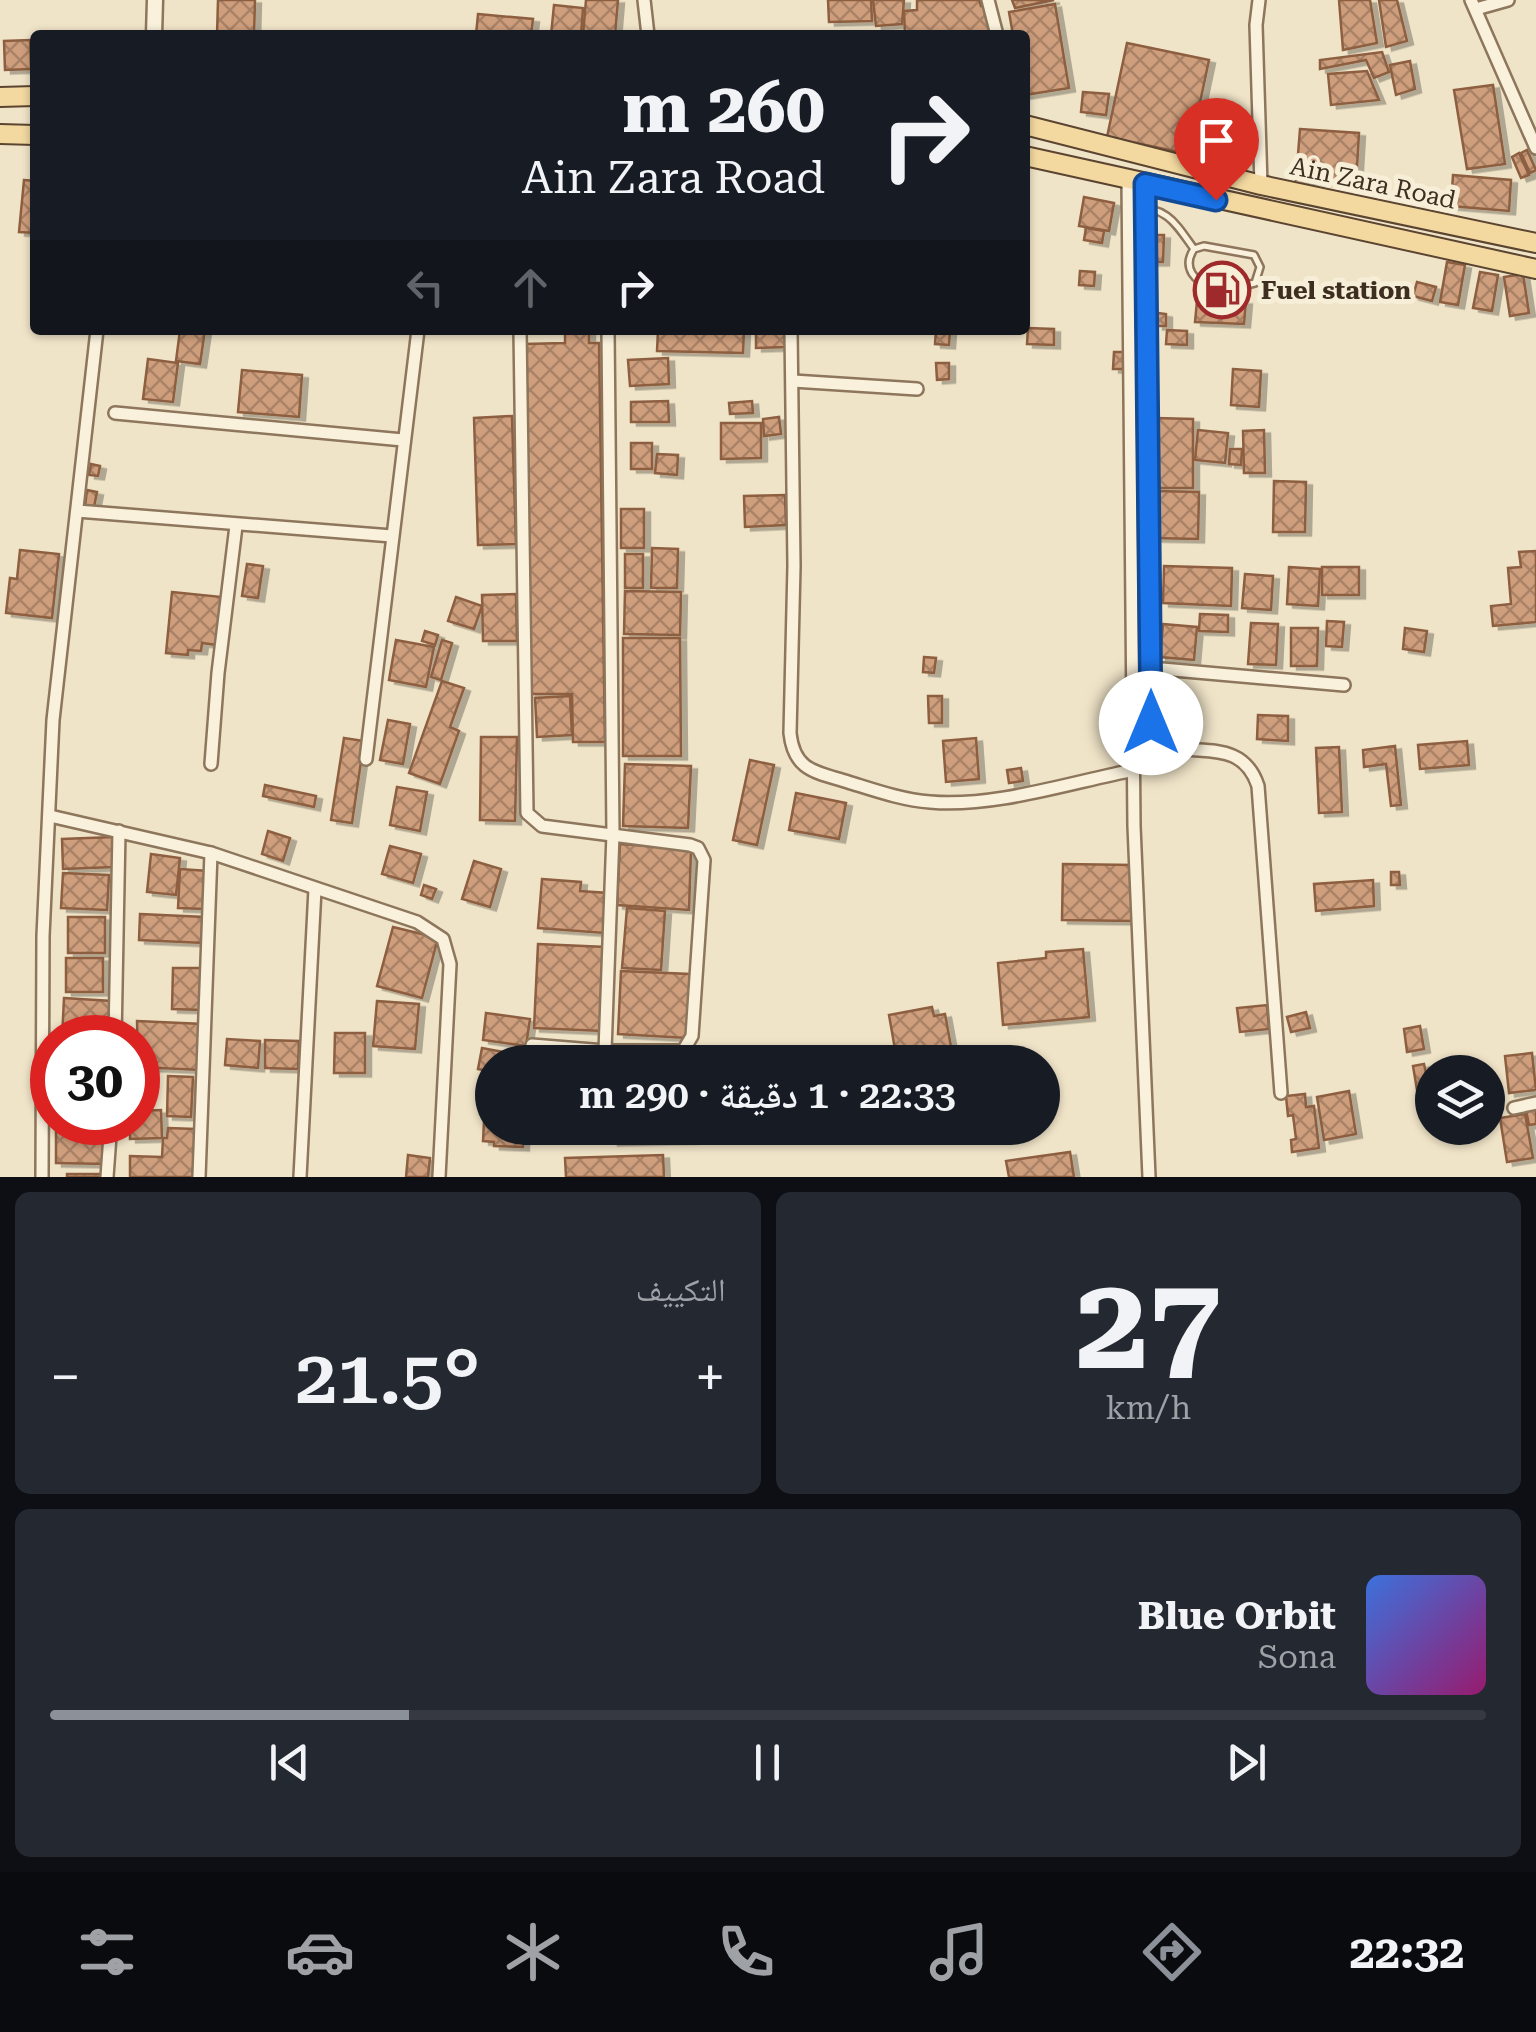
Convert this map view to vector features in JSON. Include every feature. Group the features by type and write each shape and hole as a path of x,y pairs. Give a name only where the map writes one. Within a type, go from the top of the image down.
{"main road":[{"path":"0,97 30,96"},
{"name":"Ain Zara Road","path":"1030,126 1261,185 1536,243"},
{"path":"0,134 30,135"},
{"name":"Ain Zara Road","path":"1030,157 1536,269"}],"street":[{"path":"154,30 155,0"},
{"path":"644,0 647,30"},
{"path":"988,0 996,30"},
{"path":"1259,0 1256,24 1261,185"},
{"path":"1508,0 1474,5 1536,148"},
{"path":"1136,182 1128,206 1134,770 1142,1074 1149,1177"},
{"path":"1136,182 1145,207 1151,723 1158,740 1170,747 1230,753 1249,766 1258,786 1281,1093"},
{"path":"42,1177 43,936 53,720 96,335"},
{"path":"366,759 417,335"},
{"path":"520,335 525,808 530,818 542,826 698,848 704,860 692,1036 688,1045"},
{"path":"606,1045 613,834 608,335"},
{"path":"791,335 794,566 790,733 798,762 862,786 930,802 964,802 1134,770"},
{"path":"793,381 917,389"},
{"path":"115,413 404,440"},
{"path":"78,512 392,536"},
{"path":"211,764 236,526"},
{"path":"1151,668 1344,685"},
{"path":"50,816 211,854 417,922 443,939 450,964 439,1177"},
{"path":"116,1015 120,830"},
{"path":"200,1177 211,854"},
{"path":"300,1177 315,889"},
{"path":"532,1044 543,1045"},
{"path":"1514,1108 1536,1104"},
{"path":"107,1177 109,1145"}],"lane":[{"path":"1128,206 1166,214 1194,249"},
{"path":"1214,287 1200,282 1191,272 1188,260 1194,249 1204,246 1246,252 1257,258 1260,267 1256,282 1232,288"}],"building":[{"path":"218,0 255,0 254,30 217,30"},
{"path":"586,0 618,0 615,30 583,30"},
{"path":"828,0 871,0 872,21 829,22"},
{"path":"873,0 904,0 902,24 876,26"},
{"path":"917,0 979,0 981,6 988,7 990,30 905,30 904,11 917,10"},
{"path":"1012,0 1054,0 1015,8"},
{"path":"1339,0 1370,0 1377,43 1343,50"},
{"path":"1379,0 1397,0 1407,41 1386,47"},
{"path":"1055,4 1069,88 1030,94 1030,30 1012,30 1009,12"},
{"path":"554,5 583,8 581,30 552,30"},
{"path":"478,14 533,19 532,30 476,30"},
{"path":"30,40 30,69 5,70 4,41"},
{"path":"1127,43 1209,60 1189,154 1107,137"},
{"path":"1382,52 1389,72 1374,78 1366,60 1320,69 1320,60"},
{"path":"1410,61 1415,89 1396,95 1390,65"},
{"path":"1367,71 1379,100 1331,105 1328,74"},
{"path":"1493,85 1505,164 1467,169 1454,90"},
{"path":"1083,92 1109,94 1106,115 1081,112"},
{"path":"1300,129 1359,133 1356,184 1296,180"},
{"path":"1527,150 1536,170 1530,173 1521,153"},
{"path":"1519,153 1529,175 1521,178 1512,157"},
{"path":"1453,175 1511,180 1509,211 1451,206"},
{"path":"24,180 30,181 30,233 19,232"},
{"path":"1084,197 1114,203 1109,231 1079,226"},
{"path":"1086,228 1104,231 1102,243 1084,240"},
{"path":"1154,235 1164,235 1163,262 1153,262"},
{"path":"1447,262 1465,265 1458,305 1440,302"},
{"path":"1080,271 1095,272 1094,286 1079,285"},
{"path":"1218,272 1234,278 1231,301 1246,301 1244,324 1195,322 1197,301 1212,301"},
{"path":"1480,272 1498,275 1492,311 1473,308"},
{"path":"1523,274 1529,313 1510,316 1504,277"},
{"path":"1417,282 1436,287 1432,301 1413,296"},
{"path":"1158,313 1166,314 1166,326 1157,326"},
{"path":"1030,328 1054,329 1054,345 1027,344"},
{"path":"1167,330 1187,331 1187,345 1166,344"},
{"path":"179,335 204,335 200,364 176,361"},
{"path":"565,335 589,335 589,343 599,343 605,742 573,742 572,694 530,694 524,344 565,343"},
{"path":"658,335 744,335 743,353 657,351"},
{"path":"756,335 786,335 786,347 756,348"},
{"path":"936,335 950,335 949,345 935,344"},
{"path":"1114,352 1124,352 1124,369 1113,369"},
{"path":"668,358 669,384 630,386 628,360"},
{"path":"148,359 178,363 173,402 143,399"},
{"path":"936,363 949,363 949,379 937,380"},
{"path":"1233,369 1261,371 1259,407 1231,405"},
{"path":"242,370 302,375 299,417 238,412"},
{"path":"668,401 669,422 631,422 631,402"},
{"path":"752,401 753,413 730,414 729,403"},
{"path":"512,416 516,544 478,545 474,418"},
{"path":"779,417 781,434 764,436 763,419"},
{"path":"1155,418 1193,419 1193,488 1154,488"},
{"path":"721,423 761,423 761,458 721,459"},
{"path":"1198,430 1228,433 1225,463 1195,460"},
{"path":"1264,430 1265,473 1244,473 1243,431"},
{"path":"631,443 652,443 652,469 631,469"},
{"path":"1230,449 1242,449 1241,465 1229,464"},
{"path":"657,454 678,455 677,475 655,473"},
{"path":"91,464 100,466 98,476 89,475"},
{"path":"1274,481 1306,482 1305,532 1273,532"},
{"path":"87,490 97,492 94,507 85,506"},
{"path":"1155,491 1199,492 1198,539 1153,538"},
{"path":"785,495 786,525 745,527 744,496"},
{"path":"621,509 644,509 644,548 621,548"},
{"path":"652,548 678,549 677,588 651,588"},
{"path":"20,550 59,554 52,618 6,613 10,578 17,579"},
{"path":"1536,551 1536,622 1493,626 1491,606 1511,604 1508,568 1521,567 1519,552"},
{"path":"625,554 643,554 643,588 625,588"},
{"path":"247,564 263,566 258,598 242,596"},
{"path":"1164,566 1232,568 1231,606 1163,603"},
{"path":"1289,567 1320,569 1318,606 1287,604"},
{"path":"1322,567 1359,567 1359,595 1322,595"},
{"path":"1245,574 1273,576 1271,610 1242,608"},
{"path":"625,591 681,592 680,635 624,634"},
{"path":"172,592 222,597 217,645 202,643 201,651 188,650 188,655 166,653"},
{"path":"516,594 517,641 483,641 482,595"},
{"path":"456,597 482,606 474,629 448,621"},
{"path":"1200,614 1228,615 1228,632 1199,631"},
{"path":"1327,621 1344,622 1342,647 1326,646"},
{"path":"1251,623 1278,624 1276,665 1248,664"},
{"path":"1163,624 1197,627 1194,660 1160,657"},
{"path":"1291,628 1318,628 1317,666 1291,666"},
{"path":"1405,628 1427,631 1424,652 1403,649"},
{"path":"425,631 438,635 435,645 422,641"},
{"path":"623,638 680,638 681,756 623,756"},
{"path":"396,640 434,647 426,687 389,680"},
{"path":"442,640 452,643 441,680 431,677"},
{"path":"924,657 936,658 934,673 923,672"},
{"path":"442,681 464,688 450,727 459,731 440,784 409,773"},
{"path":"570,696 572,735 537,737 535,698"},
{"path":"928,696 942,696 942,723 929,723"},
{"path":"1258,715 1288,716 1288,741 1257,739"},
{"path":"388,720 410,724 403,764 380,760"},
{"path":"481,737 517,737 515,821 480,820"},
{"path":"344,738 364,741 352,823 331,820"},
{"path":"976,738 979,779 946,782 943,741"},
{"path":"1467,741 1469,765 1420,769 1418,745"},
{"path":"1395,746 1401,805 1391,806 1386,764 1364,767 1363,750"},
{"path":"1339,747 1342,812 1319,813 1316,748"},
{"path":"750,760 774,765 757,845 733,840"},
{"path":"625,764 691,766 688,828 623,826"},
{"path":"1021,768 1023,781 1009,783 1007,770"},
{"path":"265,785 316,796 314,807 263,796"},
{"path":"397,787 427,792 420,831 390,825"},
{"path":"796,793 846,803 839,839 789,830"},
{"path":"268,831 290,838 283,861 262,854"},
{"path":"113,837 114,867 63,869 62,839"},
{"path":"620,844 691,849 689,910 617,905"},
{"path":"390,846 421,854 413,883 382,874"},
{"path":"151,854 180,858 176,895 147,892"},
{"path":"474,861 501,869 490,907 462,899"},
{"path":"1063,864 1134,865 1133,921 1062,920"},
{"path":"180,869 208,871 205,909 178,908"},
{"path":"1391,872 1399,872 1400,885 1391,885"},
{"path":"63,873 109,875 107,910 61,908"},
{"path":"542,879 581,882 580,891 608,893 605,933 538,928"},
{"path":"1373,880 1374,906 1316,911 1314,884"},
{"path":"424,885 436,889 432,899 421,895"},
{"path":"627,908 665,911 661,970 622,968"},
{"path":"140,914 205,917 204,943 139,940"},
{"path":"68,917 105,917 105,953 68,953"},
{"path":"393,927 438,938 422,998 377,986"},
{"path":"538,944 606,947 603,1031 534,1028"},
{"path":"1083,949 1089,1017 1003,1025 998,963 1046,958 1046,952"},
{"path":"66,958 103,958 103,992 66,992"},
{"path":"173,968 204,968 203,1010 172,1009"},
{"path":"621,971 690,974 687,1038 618,1034"},
{"path":"64,998 112,1001 111,1015 63,1015"},
{"path":"377,1001 419,1004 415,1049 373,1046"},
{"path":"1267,1005 1269,1029 1240,1032 1237,1008"},
{"path":"932,1007 934,1016 945,1014 951,1045 894,1045 889,1015"},
{"path":"1306,1012 1310,1028 1291,1032 1287,1017"},
{"path":"486,1013 530,1019 526,1045 483,1040"},
{"path":"160,1022 203,1024 201,1070 160,1068"},
{"path":"1420,1026 1424,1049 1407,1052 1404,1029"},
{"path":"335,1033 365,1033 365,1073 334,1073"},
{"path":"227,1039 260,1041 258,1068 225,1065"},
{"path":"265,1040 299,1041 298,1069 265,1068"},
{"path":"1532,1053 1536,1090 1509,1093 1505,1056"},
{"path":"168,1076 193,1077 191,1117 167,1116"},
{"path":"1349,1091 1356,1134 1324,1140 1317,1097"},
{"path":"1305,1094 1306,1107 1314,1106 1319,1148 1292,1152 1291,1140 1296,1139 1286,1096"},
{"path":"1536,1108 1536,1124 1529,1125 1526,1110"},
{"path":"1525,1114 1533,1158 1507,1162 1505,1117"},
{"path":"168,1128 195,1129 193,1177 130,1177 130,1156 162,1157"},
{"path":"56,1145 106,1145 106,1164 56,1163"},
{"path":"1070,1152 1074,1177 1009,1177 1006,1161"},
{"path":"408,1155 430,1158 428,1177 406,1177"},
{"path":"663,1155 664,1177 566,1177 565,1158"},
{"path":"103,1174 103,1177 67,1177"}],"place":[{"name":"Fuel station","path":"1222,290"}],"route":[{"path":"1151,723 1145,184 1216,200"}]}
